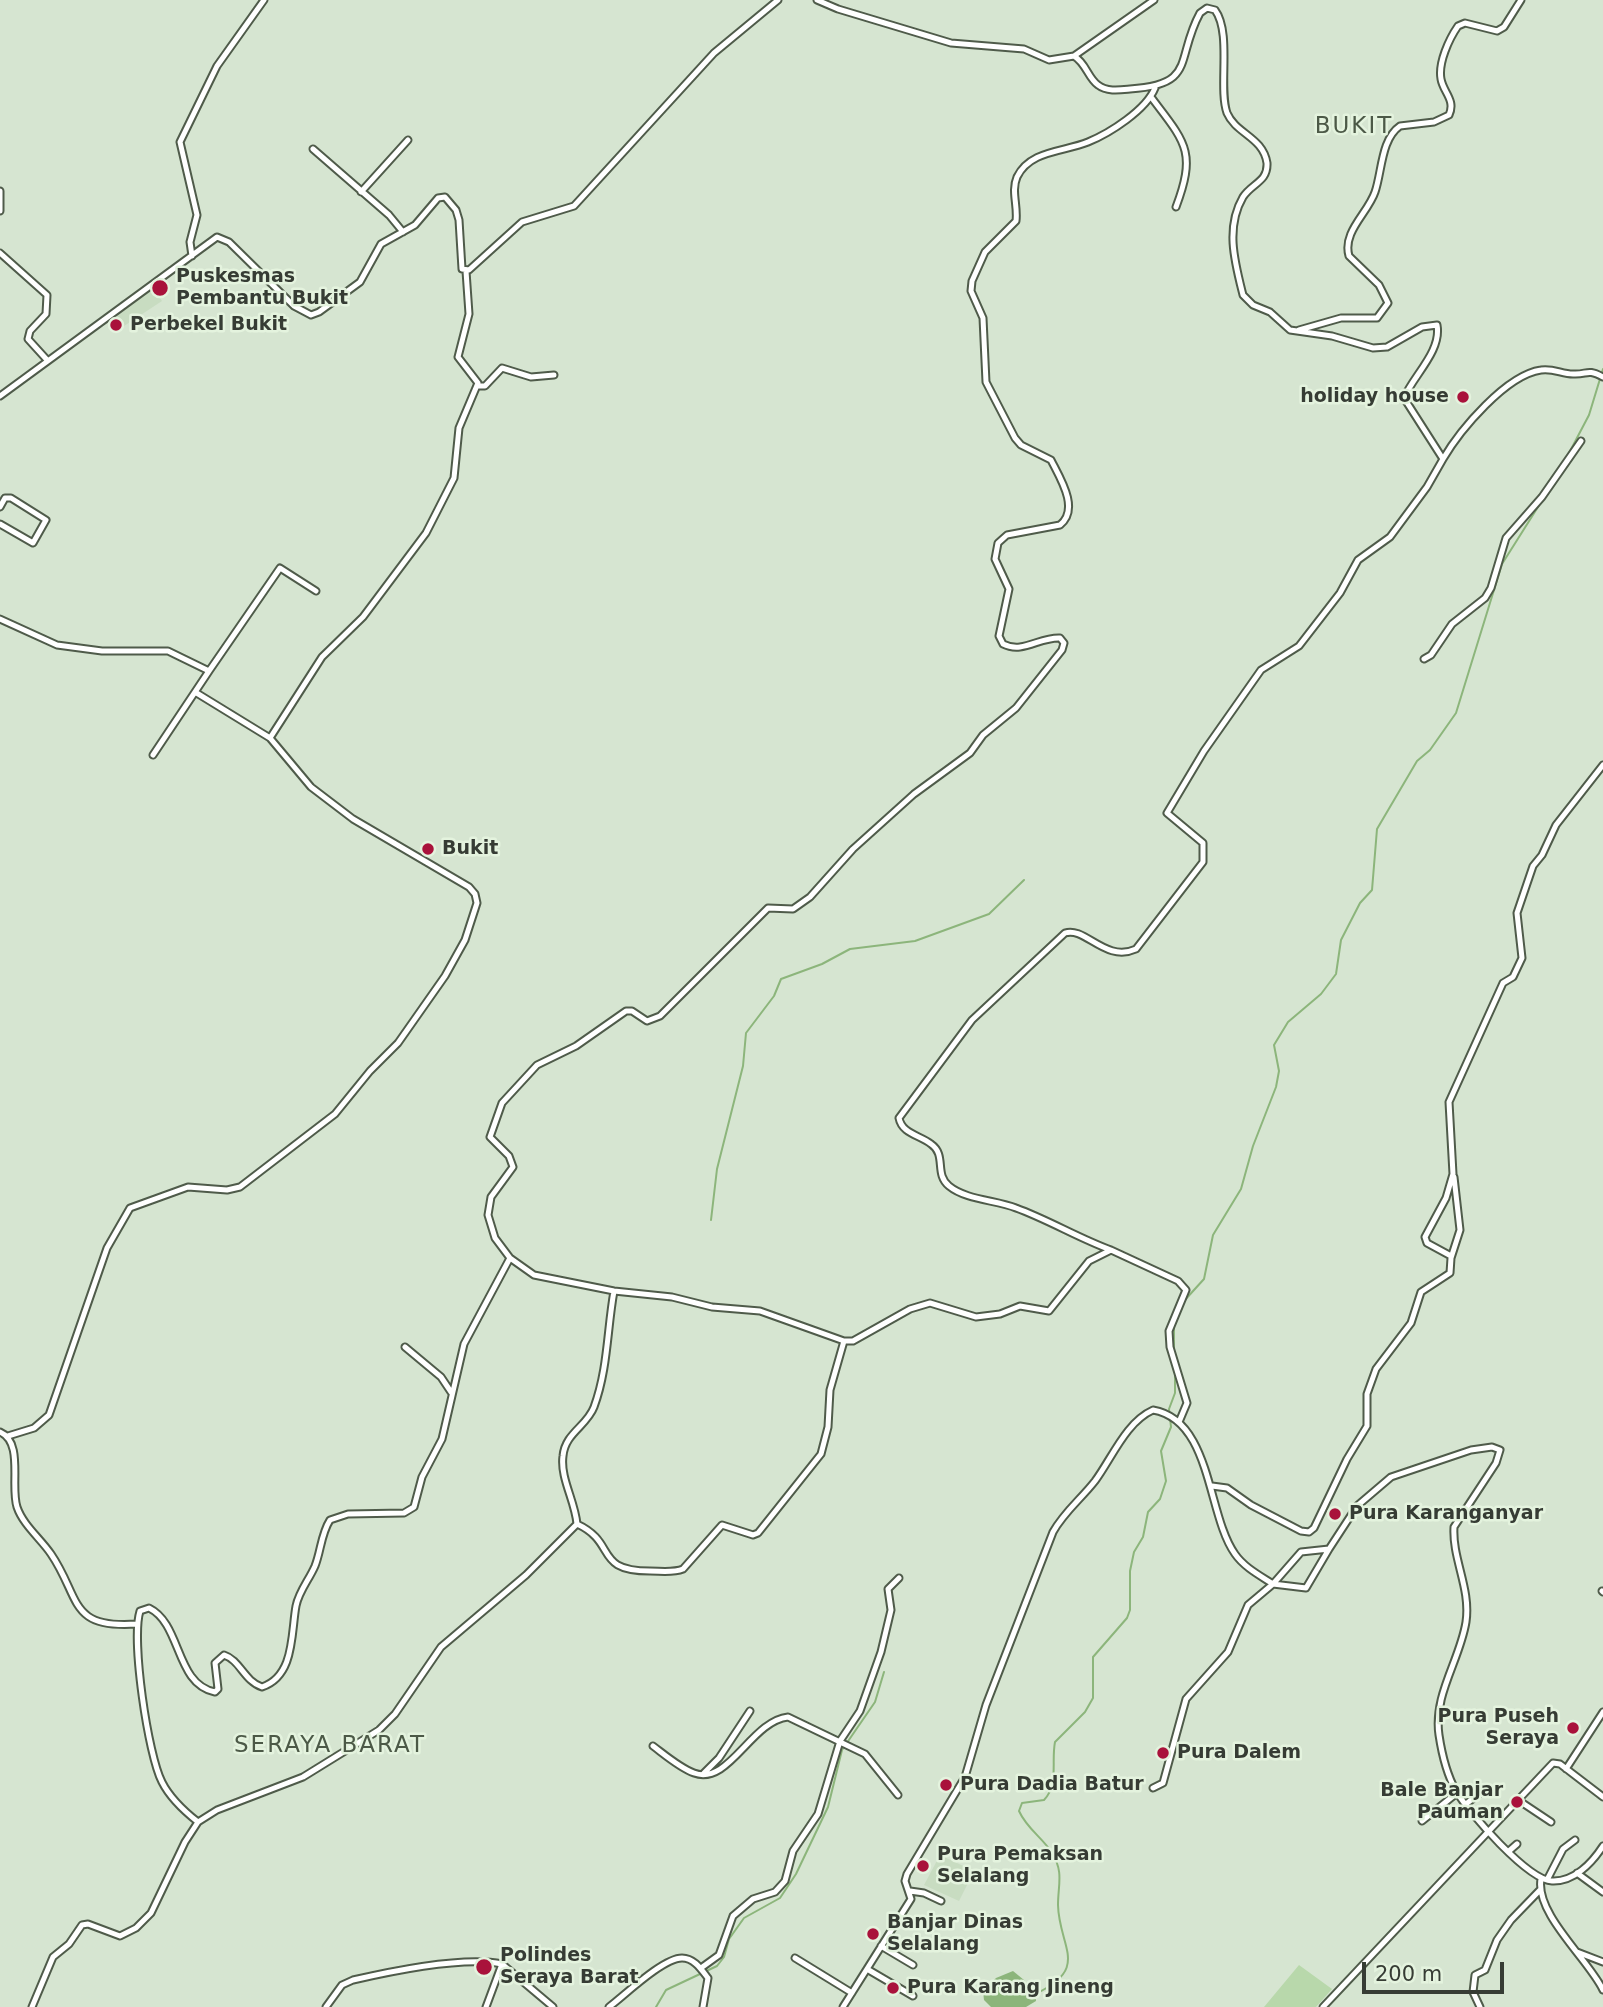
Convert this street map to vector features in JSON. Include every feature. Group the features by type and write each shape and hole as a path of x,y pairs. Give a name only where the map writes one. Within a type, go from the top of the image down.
{"street":[{"path":"192,256 190,242 196,205 180,142 217,66 264,0"},
{"path":"466,271 522,222 574,206 714,52 778,0"},
{"path":"817,0 838,9 951,43 1024,49 1049,60 1074,56 1154,0"},
{"path":"1210,0 1210,8 1219,17 1227,112 1236,124 1259,142 1267,163 1262,181 1245,194 1240,202 1232,239 1242,295 1253,305 1270,312 1284,327 1343,338 1373,348 1387,348 1422,327 1437,325 1435,341 1425,364 1404,398 1443,459"},
{"path":"1296,331 1332,320 1377,318 1383,314 1388,303 1384,293 1349,256 1347,248 1350,235 1376,190 1390,139 1400,126 1433,122 1449,115 1451,102 1443,86 1440,70 1458,26 1465,23 1497,31 1504,27 1521,0"},
{"path":"1074,56 1098,85 1107,89 1155,88 1167,84 1176,76 1196,21 1202,11 1210,8"},
{"path":"1111,1250 1089,1261 1049,1311 1020,1306 1000,1314 976,1317 930,1304 910,1309 853,1341 844,1341 760,1311 542,1279 510,1258 495,1238 488,1209 491,1197 511,1171 513,1164 490,1137 496,1113 521,1082 549,1057 576,1046 626,1011 632,1011 647,1020 654,1020 768,908 793,909 810,897 853,849 914,793 970,753 984,735 1016,708 1062,650 1064,643 1060,638 1045,639 1019,648 1003,644 999,636 1009,589 995,559 998,543 1007,535 1060,525 1070,509 1051,460 1021,445 1015,438 986,382 983,318 971,291 972,281 985,252 1016,220 1014,190 1021,170 1042,155 1086,143 1100,136 1151,97 1155,88"},
{"path":"1151,97 1183,141 1187,154 1186,176 1177,207"},
{"path":"361,192 408,140"},
{"path":"313,149 403,232"},
{"path":"0,191 0,211"},
{"path":"0,396 214,239 223,238 294,306 311,315 360,282 368,273 376,250 424,218 438,198 449,199 459,220 462,269 466,271 469,313 458,357 477,380 478,386 461,420 454,478 426,533 363,617 322,657 270,737"},
{"path":"0,253 47,295 49,302 46,314 30,331 28,340 48,361"},
{"path":"478,386 485,386 502,368 531,377 554,375"},
{"path":"1179,1422 1187,1403 1170,1347 1169,1331 1186,1290 1178,1281 1015,1207 952,1189 940,1173 940,1154 933,1144 900,1125 899,1118 972,1020 1065,933 1073,932 1114,952 1136,949 1203,862 1203,843 1167,813 1204,751 1261,670 1298,646 1340,593 1358,560 1390,537 1427,487 1460,434 1491,399 1536,372 1556,370 1573,374 1587,371 1603,377"},
{"path":"1424,659 1431,655 1452,624 1485,598 1491,588 1506,538 1542,497 1581,441"},
{"path":"0,506 8,497 46,520 33,543 0,524"},
{"path":"153,755 279,568 316,590"},
{"path":"0,618 57,645 122,652 168,651 209,671"},
{"path":"0,1432 8,1436 40,1424 51,1411 107,1248 130,1208 188,1187 236,1189 335,1114 370,1071 398,1043 445,976 465,940 477,903 475,894 469,887 388,842 311,787 270,737 195,692"},
{"path":"1212,1486 1227,1488 1251,1505 1301,1531 1309,1532 1314,1528 1346,1459 1367,1426 1367,1394 1376,1368 1411,1323 1420,1292 1450,1273 1451,1256 1460,1226 1453,1174 1449,1102 1503,984 1513,977 1522,958 1517,917 1520,896 1532,866 1542,855 1556,825 1603,765"},
{"path":"1451,1256 1427,1243 1426,1237 1446,1198 1453,1174"},
{"path":"198,1822 175,1801 158,1772 138,1671 137,1624 143,1609 149,1608 159,1614 188,1671 209,1691 215,1692 218,1689 215,1663 224,1655 232,1659 254,1684 262,1687 270,1683 282,1671 289,1654 296,1606 315,1565 328,1522 348,1514 391,1514 411,1510 416,1503 422,1477 442,1439 464,1344 510,1258"},
{"path":"614,1291 605,1367 595,1404 589,1417 573,1432 563,1452 565,1475 576,1524 597,1537 616,1566 627,1571 683,1569 722,1525 753,1535 758,1534 821,1454 828,1427 830,1390 844,1341"},
{"path":"405,1347 433,1370 451,1392"},
{"path":"843,2007 911,1899 905,1881 907,1874 965,1777 986,1705 1061,1518 1096,1480 1141,1417 1153,1410 1179,1422 1195,1448 1212,1486 1226,1537 1235,1554 1248,1568 1273,1584 1306,1588 1357,1506 1391,1477 1471,1450 1492,1447 1500,1450 1496,1462 1454,1527 1468,1603 1463,1636 1439,1706 1438,1732 1458,1794 1509,1851 1544,1879 1570,1878 1603,1846"},
{"path":"8,1436 13,1455 18,1510 58,1566 76,1606 95,1620 137,1624"},
{"path":"32,2007 53,1957 69,1944 82,1925 88,1924 120,1936 144,1922 155,1907 185,1842 198,1822 217,1810 303,1777 384,1726 441,1647 526,1576 576,1524"},
{"path":"1153,1788 1163,1783 1186,1699 1228,1652 1248,1605 1273,1584 1301,1552 1329,1549"},
{"path":"701,1969 718,1957 733,1916 754,1899 775,1892 785,1881 792,1853 814,1822 825,1799 840,1741 863,1703 888,1627 888,1589 899,1578"},
{"path":"701,1775 719,1758 750,1711"},
{"path":"1566,1769 1603,1712"},
{"path":"653,1746 692,1773 701,1775 725,1767 754,1735 781,1718 788,1717 865,1754 898,1795"},
{"path":"1323,2007 1553,1763 1566,1769 1603,1797"},
{"path":"1422,1821 1466,1789"},
{"path":"1466,1804 1480,1793 1476,1789"},
{"path":"1518,1800 1551,1822"},
{"path":"1480,2007 1473,1992 1475,1975 1485,1970 1497,1940 1511,1920 1540,1890 1563,1849 1575,1840"},
{"path":"1509,1851 1517,1843"},
{"path":"1577,1873 1603,1892"},
{"path":"1540,1890 1574,1951 1603,1990"},
{"path":"910,1891 924,1892 941,1901"},
{"path":"881,1946 913,1965"},
{"path":"1574,1951 1603,1962"},
{"path":"795,1958 852,1993"},
{"path":"609,2007 668,1962 688,1959 708,1978 702,2007"},
{"path":"486,2007 502,1964"},
{"path":"326,2007 342,1985 354,1980 439,1966 502,1964 552,2007"},
{"path":"867,1969 913,1996"}],"shaded area":[{"path":"153,288 162,301 124,326 115,313"},
{"path":"940,1855 974,1871 959,1901 924,1885"},
{"path":"1299,1965 1332,1989 1316,2007 1264,2007"},
{"path":"1013,1971 1035,1989 1036,2001 1026,2007 991,2007 984,2000 983,1991 996,1978"}],"waterway":[{"path":"1568,455 1589,415 1603,369"},
{"path":"1184,1301 1204,1279 1213,1235 1241,1189 1253,1146 1276,1087 1279,1071 1274,1045 1288,1022 1321,994 1336,974 1341,940 1360,903 1372,890 1377,829 1417,761 1430,750 1456,713 1502,564 1543,499"},
{"path":"711,1220 717,1169 743,1066 746,1033 774,996 781,979 822,964 850,949 915,941 989,914 1024,880"},
{"path":"1174,1324 1174,1350"},
{"path":"1035,1994 1062,1975 1068,1956 1058,1905 1059,1879 1056,1860 1019,1811 1022,1803 1044,1800 1049,1794 1053,1780 1055,1742 1085,1712 1093,1698 1093,1657 1127,1618 1130,1610 1130,1571 1134,1552 1143,1537 1148,1512 1160,1499 1166,1481 1161,1451 1171,1427 1169,1409 1175,1393 1175,1373"},
{"path":"656,2007 666,1990 717,1966 724,1957 729,1939 744,1918 780,1898 796,1874 828,1807 842,1750 875,1702 884,1672"}],"place":[{"name":"Puskesmas Pembantu Bukit","path":"160,288"},
{"name":"Perbekel Bukit","path":"116,325"},
{"name":"holiday house","path":"1463,397"},
{"name":"Bukit","path":"428,849"},
{"name":"Pura Karanganyar","path":"1335,1514"},
{"name":"Pura Puseh Seraya","path":"1573,1728"},
{"name":"Pura Dalem","path":"1163,1753"},
{"name":"Pura Dadia Batur","path":"946,1785"},
{"name":"Bale Banjar Pauman","path":"1517,1802"},
{"name":"Pura Pemaksan Selalang","path":"923,1866"},
{"name":"Banjar Dinas Selalang","path":"873,1934"},
{"name":"Polindes Seraya Barat","path":"484,1967"},
{"name":"Pura Karang Jineng","path":"893,1988"}],"district":[{"name":"BUKIT","path":"1354,127"},
{"name":"SERAYA BARAT","path":"330,1746"}]}
